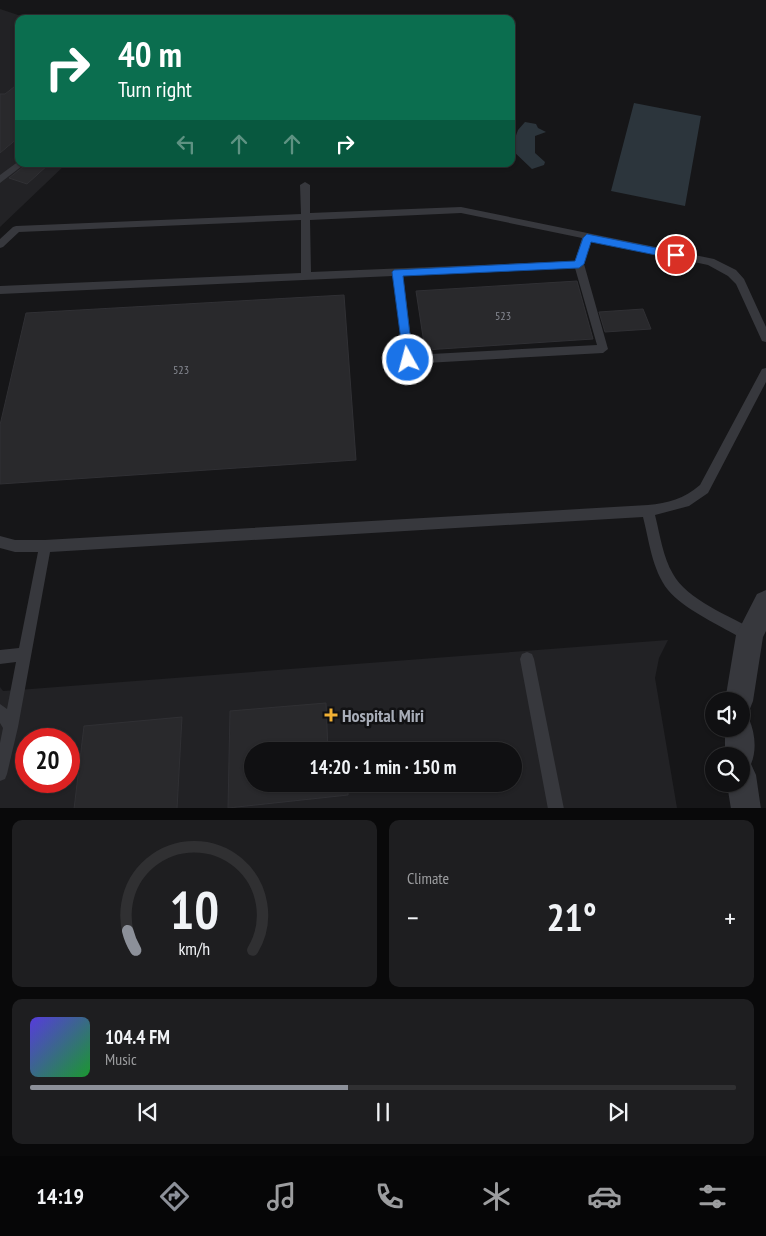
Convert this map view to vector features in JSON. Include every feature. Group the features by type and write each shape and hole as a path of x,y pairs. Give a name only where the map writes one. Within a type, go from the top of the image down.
{"street":[{"path":"740,692 750,635 766,603"},
{"path":"742,792 746,808"}],"lane":[{"path":"0,180 15,167"},
{"path":"305,185 306,276"},
{"path":"0,245 16,229 461,210 587,238 711,262 723,267 740,282 766,338"},
{"path":"398,272 408,360 603,349 579,264 587,238"},
{"path":"0,290 579,264"},
{"path":"0,542 15,546 45,546 648,511 678,507 694,499 704,489 766,372"},
{"path":"648,511 665,569 672,584 684,595 750,635"},
{"path":"0,774 12,726 45,546"},
{"path":"0,657 24,654"},
{"path":"527,658 556,808"},
{"path":"0,711 12,726"}],"shaded area":[{"path":"0,9 18,15 15,15 15,167 63,167 0,227"},
{"path":"634,103 701,116 685,206 611,191"},
{"path":"525,122 536,124 538,128 546,132 535,136 535,153 545,162 544,165 532,169 515,153 515,138 518,130"},
{"name":"Hospital Miri","path":"668,640 659,658 655,678 677,808 0,808 0,687 3,691"}],"building":[{"path":"15,86 15,140 0,153 0,94 5,94"},
{"path":"23,167 46,167 27,184 9,178"},
{"path":"577,281 593,339 425,350 416,291"},
{"path":"344,295 356,460 0,484 0,425 26,313"},
{"path":"643,309 651,329 605,332 599,312"},
{"path":"326,703 328,742 244,742 244,792 348,792 348,795 228,808 230,711"},
{"path":"182,717 177,808 74,808 76,793 80,793 80,759 84,726"}],"place":[{"name":"Hospital Miri","path":"331,715"}],"route":[{"path":"408,360 398,272 579,264 587,238 676,255"}]}
